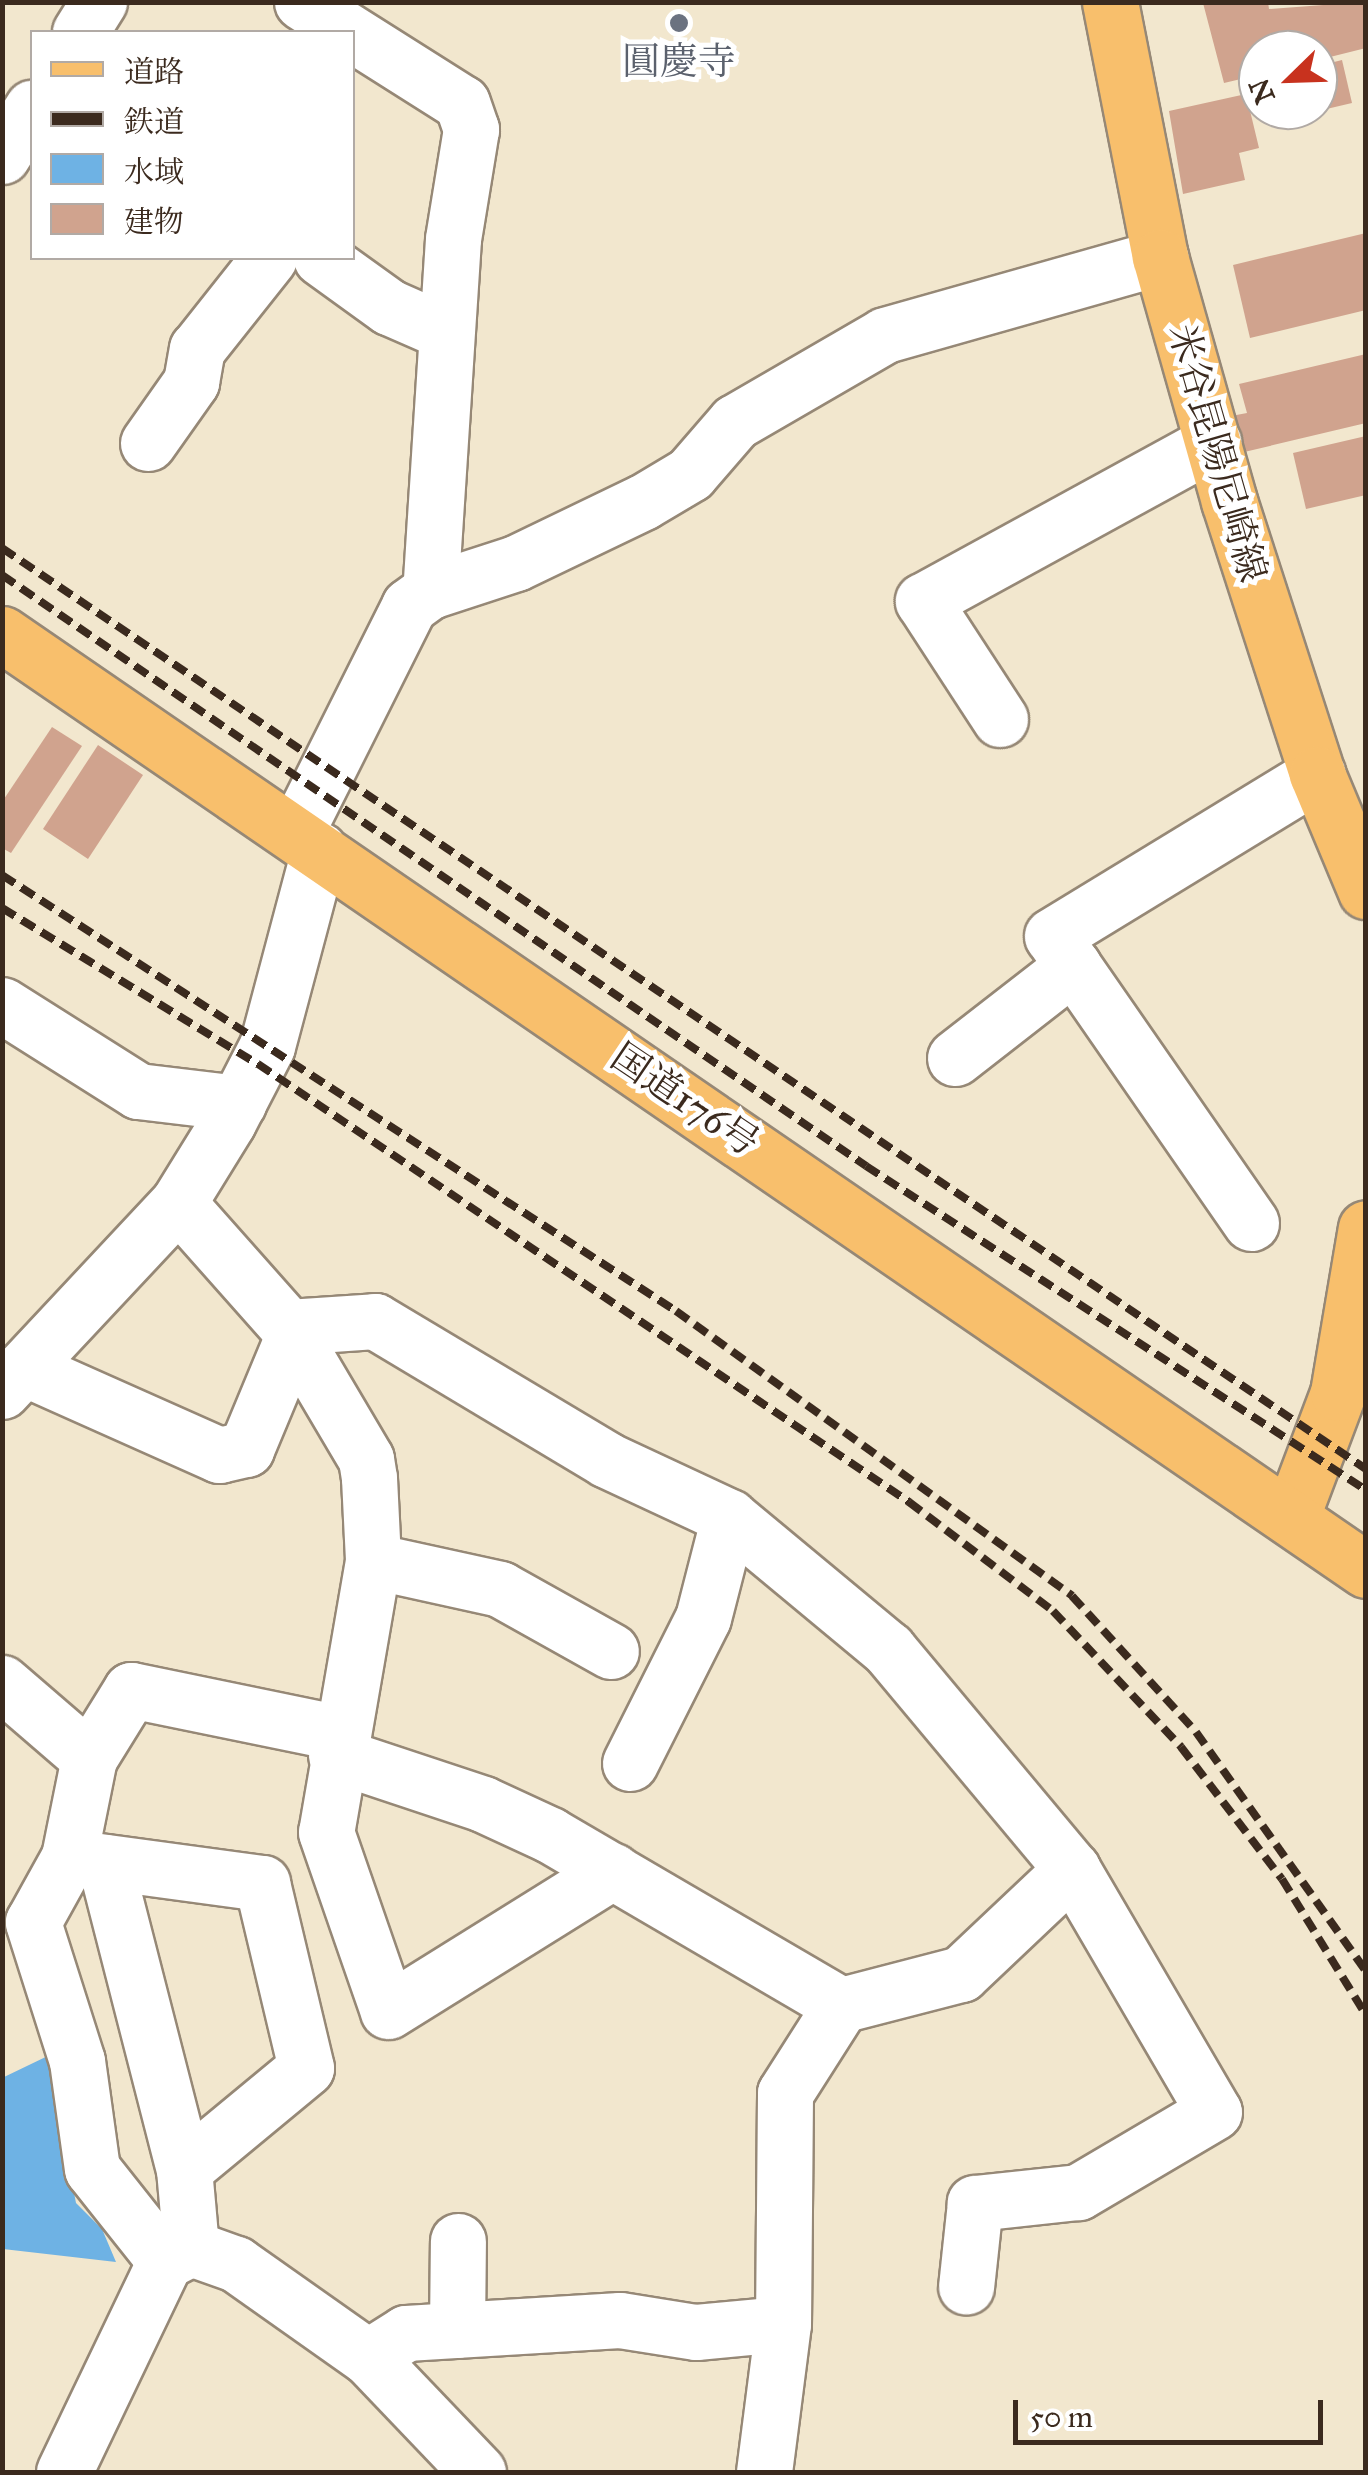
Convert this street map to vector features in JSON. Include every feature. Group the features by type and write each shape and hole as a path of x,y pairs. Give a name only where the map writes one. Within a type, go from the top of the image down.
{"main road":[{"name":"米谷昆陽尼崎線","path":"1110,2 1160,256 1212,442 1317,774 1366,891"},
{"name":"国道176号","path":"2,634 1366,1570"},
{"path":"1290,1518 1338,1392 1366,1228"}],"street":[{"path":"302,2 347,30"},
{"path":"355,35 462,102 471,129 446,332 430,591"},
{"path":"2,156 30,111"},
{"path":"290,1332 246,1449 220,1455 14,1380 178,1203 238,1103 267,1046 307,842 409,606 430,591 516,563 643,502 690,474 735,422 759,404 885,335 1160,256"},
{"path":"148,443 191,382 197,349 267,260"},
{"path":"324,260 389,307 446,332"},
{"path":"1000,719 923,601 1212,442"},
{"path":"1251,1223 1052,936 1317,774"},
{"path":"955,1058 1073,966"},
{"path":"2,1004 138,1091 238,1103"},
{"path":"178,1203 290,1332 366,1459 373,1561 338,1744 326,1832 388,2012 614,1871"},
{"path":"290,1332 375,1322 607,1460 729,1517 888,1649 1072,1869 1214,2112 1078,2192 975,2203 966,2287"},
{"path":"630,1764 703,1618 729,1517"},
{"path":"373,1561 500,1589 611,1651"},
{"path":"2,1684 89,1758"},
{"path":"64,2472 178,2255 184,2169 87,1860 89,1758 131,1690 338,1744 483,1804 614,1871 842,2005"},
{"path":"184,2169 306,2068 262,1883 87,1860 18,1907 77,2061 92,2169 178,2255 236,2264 368,2357 478,2472"},
{"path":"764,2472 783,2324 785,2093 842,2005 962,1974 1072,1869"},
{"path":"456,2330 458,2241"},
{"path":"368,2357 406,2333 620,2320 696,2332 783,2324"}],"water":[{"path":"56,2052 62,2131 76,2203 102,2229 116,2262 3,2249 2,2078"}],"building":[{"path":"1268,2 1269,9 1363,2 1366,48 1338,55 1338,30 1238,30 1238,80 1224,83 1203,3"},
{"path":"1342,60 1352,103 1338,106 1338,61"},
{"path":"1238,96 1238,130 1255,130 1259,148 1239,153 1245,180 1183,194 1169,111"},
{"path":"1366,233 1366,310 1250,338 1233,265"},
{"path":"1366,354 1366,423 1240,453 1231,416 1247,413 1239,384"},
{"path":"1366,436 1366,495 1306,509 1293,453"},
{"path":"52,727 82,746 11,853 2,848 2,802"},
{"path":"98,745 143,775 88,859 43,829"}],"railway":[{"path":"2,548 1366,1469"},
{"path":"2,575 866,1166 1366,1490"},
{"path":"2,875 676,1311 1072,1596 1196,1732 1366,1971"},
{"path":"2,908 258,1064 909,1502 1053,1611 1181,1747 1282,1879 1366,2015"}],"place":[{"name":"圓慶寺","path":"679,23"}]}
